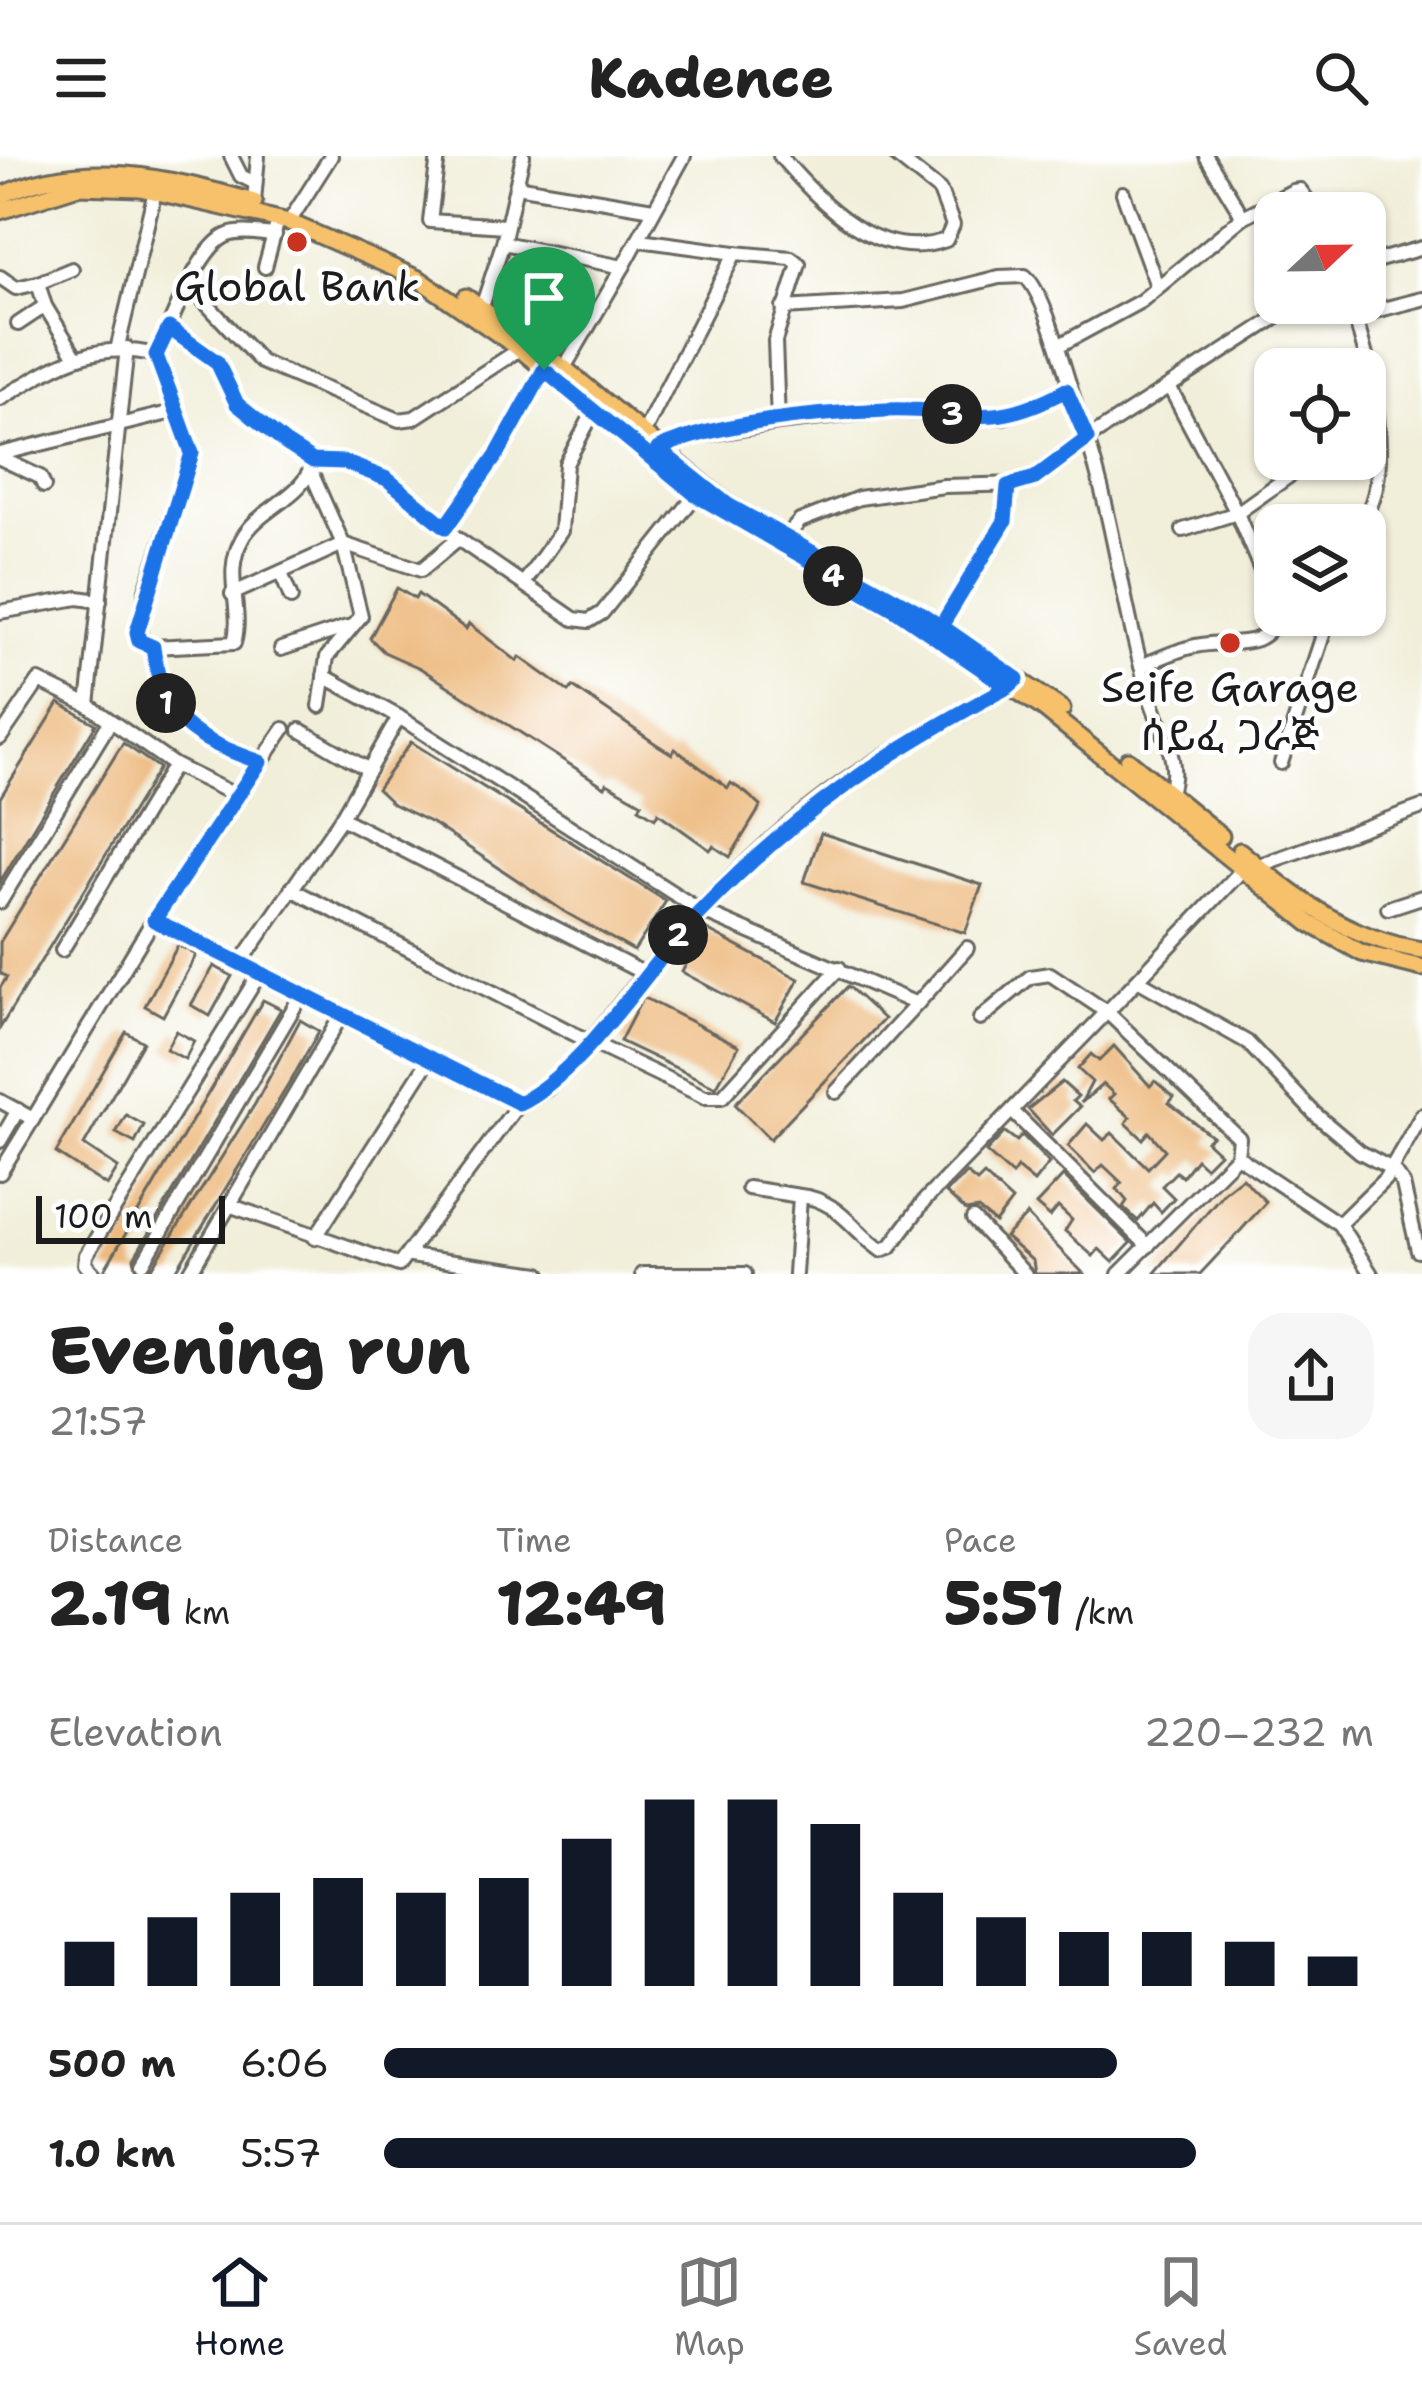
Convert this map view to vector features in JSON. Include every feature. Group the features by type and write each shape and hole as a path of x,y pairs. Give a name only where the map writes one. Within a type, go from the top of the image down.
{"main road":[{"path":"0,196 61,175 100,172 249,206 419,279 520,349 696,495 1013,683 1169,792 1253,873 1345,928 1422,950"},
{"path":"0,211 78,186 154,191 249,206"},
{"path":"283,222 389,253 482,307 564,368 728,505 941,626 1327,935 1362,953 1422,968"}],"street":[{"path":"231,156 241,176 255,182"},
{"path":"249,206 258,156"},
{"path":"265,267 283,222 331,156"},
{"path":"438,156 430,220 505,226"},
{"path":"482,307 523,156"},
{"path":"564,368 684,156"},
{"path":"780,156 812,190 873,238 901,248 946,240 953,225 940,190 896,156"},
{"path":"1206,156 1243,217"},
{"path":"516,186 653,209"},
{"path":"88,705 123,347 154,191"},
{"path":"1124,193 1157,286"},
{"path":"1058,346 1141,301 1254,211"},
{"path":"283,222 224,237 189,285 156,355 192,453 137,632 139,641 153,647 233,644 232,594 241,540 312,467 344,462 387,479 458,539 574,619 589,621 602,614 696,495"},
{"path":"640,240 796,260 797,277 783,308 773,368 778,424"},
{"path":"503,243 623,267"},
{"path":"1386,258 1422,249"},
{"path":"641,436 735,253"},
{"path":"0,277 16,287 72,269"},
{"path":"783,308 903,301 1025,276 1034,285 1112,515 1130,635 1174,764 1169,792"},
{"path":"38,283 44,307 76,357"},
{"path":"189,285 261,362 399,420 415,418 520,349"},
{"path":"1386,305 1422,299"},
{"path":"18,324 44,307"},
{"path":"786,537 800,521 859,498 944,486 1008,486 1035,478 1087,439 1267,324"},
{"path":"169,328 217,362 237,404 312,467 343,544 361,616 348,626 327,657 320,706"},
{"path":"0,399 76,357 123,347 156,355"},
{"path":"446,527 498,453 544,370"},
{"path":"1170,388 1254,551"},
{"path":"658,449 698,436 882,410 1004,417 1066,390"},
{"path":"0,456 177,411"},
{"path":"525,582 561,531 566,464 595,411"},
{"path":"0,456 40,477 44,486"},
{"path":"1183,530 1237,513 1283,480"},
{"path":"941,626 1005,521 1008,486"},
{"path":"232,594 343,544 421,570 458,539"},
{"path":"280,573 290,598"},
{"path":"0,612 78,598 100,601"},
{"path":"281,649 348,626"},
{"path":"1141,666 1196,645 1258,641 1262,636"},
{"path":"1281,763 1323,636"},
{"path":"153,647 157,680 172,715 203,739 260,762"},
{"path":"324,676 399,717 701,911 917,1004"},
{"path":"0,738 39,681 88,705 174,765 235,795"},
{"path":"229,1205 392,1264 410,1256 519,1103 547,1089 643,973 788,826 866,766 1013,683"},
{"path":"242,961 341,818 399,717"},
{"path":"0,902 110,722"},
{"path":"0,1173 154,920 284,729"},
{"path":"299,730 369,770"},
{"path":"62,950 174,765"},
{"path":"748,1188 824,1201 872,1244 881,1250 890,1247 925,1200 1107,1012 1253,873 1422,807"},
{"path":"341,818 643,973"},
{"path":"291,889 705,1097 722,1097 839,968"},
{"path":"1388,908 1422,897"},
{"path":"154,920 519,1103"},
{"path":"836,1092 968,948"},
{"path":"94,1274 85,1264 86,1255 260,973"},
{"path":"980,1019 1030,977 1050,974 1107,1012 1236,1131 1237,1156 1119,1274"},
{"path":"1141,982 1247,1042 1315,1114 1360,1152 1392,1169 1403,1184 1418,1251"},
{"path":"142,1263 302,994"},
{"path":"189,1274 341,1016"},
{"path":"315,1238 430,1058"},
{"path":"0,1101 33,1119"},
{"path":"0,1141 18,1110"},
{"path":"1012,1112 1148,1246"},
{"path":"1339,1224 1392,1169 1422,1115"},
{"path":"1237,1156 1339,1224 1371,1274"},
{"path":"795,1274 800,1196"},
{"path":"973,1220 1025,1274"},
{"path":"410,1256 540,1274"},
{"path":"642,1274 745,1274"}],"building":[{"path":"397,588 415,599 418,594 466,629 469,624 517,661 520,657 569,692 573,687 672,754 675,749 728,788 731,783 746,793 761,806 730,857 713,846 710,850 658,813 655,818 639,808 642,803 607,783 605,787 420,668 384,652 370,638"},
{"path":"59,703 96,724 0,882 0,798"},
{"path":"411,742 666,901 634,951 565,912 432,823 393,804 377,789"},
{"path":"123,743 159,768 0,1028 0,988 7,977 0,973 0,942"},
{"path":"821,833 982,885 965,933 804,882"},
{"path":"705,929 799,979 775,1022 682,972"},
{"path":"178,945 196,955 163,1016 145,1006"},
{"path":"214,966 232,976 210,1016 191,1005"},
{"path":"848,986 884,1019 770,1139 735,1104"},
{"path":"643,997 739,1046 716,1087 620,1041"},
{"path":"263,1000 281,1009 134,1258 137,1271 152,1268 255,1104 300,1020 319,1031 293,1077 174,1274 115,1274 105,1269"},
{"path":"176,1031 194,1041 185,1059 166,1049"},
{"path":"126,1032 143,1042 84,1145 118,1168 107,1186 56,1153"},
{"path":"1114,1046 1150,1086 1155,1081 1174,1097 1169,1103 1212,1136 1206,1141 1219,1153 1205,1167 1196,1159 1182,1177 1176,1172 1162,1186 1174,1198 1161,1212 1153,1203 1138,1221 1123,1207 1127,1201 1117,1189 1122,1183 1103,1165 1095,1173 1068,1146 1087,1124 1104,1140 1112,1133 1148,1168 1165,1150 1149,1132 1143,1139 1126,1123 1130,1117 1109,1099 1114,1094 1103,1084 1081,1103 1092,1082 1078,1069 1091,1054 1099,1061"},
{"path":"1062,1082 1078,1096 1073,1101 1080,1107 1052,1135 1028,1109"},
{"path":"126,1115 144,1125 135,1143 116,1133"},
{"path":"1005,1132 1017,1141 1022,1135 1049,1163 1034,1182 1017,1168 1012,1175 986,1152"},
{"path":"966,1173 977,1182 984,1175 1012,1201 995,1223 978,1209 966,1211 946,1193"},
{"path":"1063,1176 1131,1243 1113,1262 1099,1249 1093,1256 1065,1231 1072,1220 1058,1207 1050,1217 1036,1205"},
{"path":"1242,1178 1266,1202 1242,1229 1200,1274 1154,1274 1224,1192"},
{"path":"1027,1215 1084,1274 1035,1274 1033,1261 1005,1237"}],"place":[{"name":"Global Bank","path":"297,242"},
{"name":"Seife Garage ሰይፈ ጋራጅ","path":"1230,643"}],"route":[{"path":"544,370 498,453 446,527 387,479 344,462 313,461 285,443 237,404 217,362 203,348 169,328 156,355 192,453 146,590 137,632 142,644 153,647 157,680 172,715 203,739 260,762 154,920 519,1103 547,1089 643,973 788,826 866,766 1008,687 1017,679 941,626 1005,521 1008,486 1035,478 1087,439 1066,390 1004,417 882,410 698,436 658,449 728,505 941,626 1017,679 1008,687 896,610 696,495 544,370"}]}
